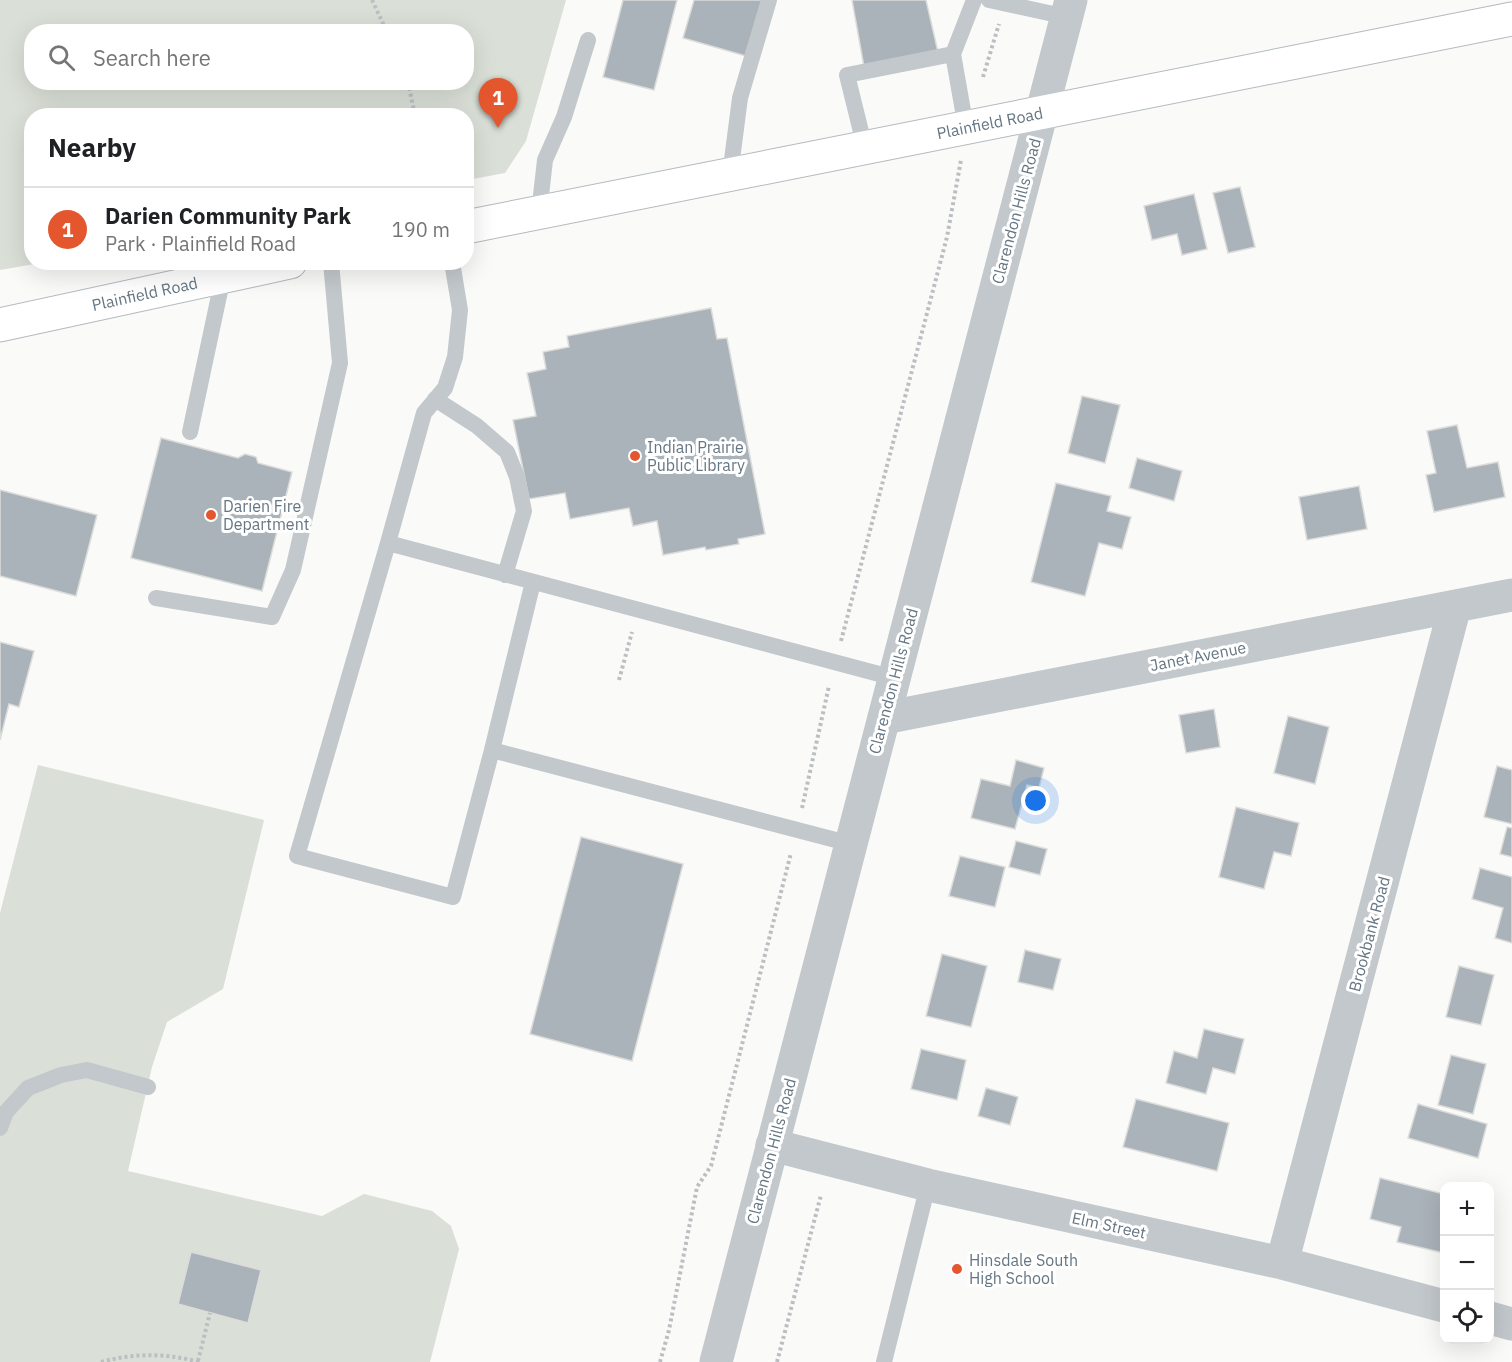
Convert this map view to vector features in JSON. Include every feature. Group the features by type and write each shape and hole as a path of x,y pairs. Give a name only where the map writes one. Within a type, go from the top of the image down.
{"main road":[{"name":"Plainfield Road","path":"474,225 1512,19"},
{"name":"Plainfield Road","path":"0,325 254,270"}],"street":[{"name":"Clarendon Hills Road","path":"716,1362 1069,8"},
{"name":"Janet Avenue","path":"884,718 1512,595"},
{"name":"Brookbank Road","path":"1282,1263 1455,606"},
{"name":"Elm Street","path":"772,1145 928,1185 1282,1263 1440,1305"},
{"path":"1494,1319 1512,1324"}],"lane":[{"path":"730,175 740,98 769,0"},
{"path":"966,128 953,54 974,0"},
{"path":"997,2 1069,8"},
{"path":"539,213 545,160 564,117 588,40"},
{"path":"865,148 847,75 953,54"},
{"path":"156,598 272,617 293,570 340,363 332,270"},
{"path":"453,270 460,310 455,357 445,388 424,413 297,856 453,897 533,582"},
{"path":"190,432 223,277"},
{"path":"435,399 477,426 507,452 518,477 524,511 505,574"},
{"path":"387,543 894,678"},
{"path":"492,750 851,844"},
{"path":"0,1128 6,1112 28,1088 61,1075 87,1070 148,1087"},
{"path":"884,1362 928,1185"}],"path":[{"path":"372,0 383,24"},
{"path":"984,73 997,2"},
{"path":"410,90 413,108"},
{"path":"839,646 947,237 960,166"},
{"path":"619,680 634,626"},
{"path":"660,1362 669,1330 697,1187 711,1166 797,829 830,686"},
{"path":"777,1362 821,1195"},
{"path":"101,1362 124,1356 161,1354 199,1362 210,1313"}],"shaded area":[{"path":"0,0 566,0 526,141 505,173 474,179 474,108 24,108 24,266 0,270"},
{"path":"38,765 264,820 223,989 167,1022 152,1067 128,1171 322,1216 364,1194 432,1211 451,1226 459,1249 430,1362 0,1362 0,913"}],"building":[{"path":"623,0 677,0 654,90 603,77"},
{"path":"694,0 762,0 746,56 683,38"},
{"path":"852,0 926,0 938,52 864,67"},
{"path":"1240,187 1255,247 1228,253 1213,193"},
{"path":"1194,194 1207,249 1182,255 1177,234 1152,240 1144,206"},
{"name":"Indian Prairie Public Library","path":"711,308 717,339 727,338 765,534 738,539 739,544 706,550 705,547 663,555 657,521 633,526 629,508 570,519 565,493 529,499 513,420 536,416 527,373 546,369 543,352 569,347 567,336"},
{"path":"1082,396 1120,405 1105,463 1068,453"},
{"path":"1457,425 1467,468 1498,462 1505,497 1434,512 1426,475 1436,473 1427,431"},
{"name":"Darien Fire Department","path":"161,438 238,458 245,454 256,457 258,463 292,472 262,591 131,558"},
{"path":"1137,458 1182,471 1174,501 1129,488"},
{"path":"1056,483 1111,496 1107,511 1131,517 1122,549 1099,543 1085,596 1031,582"},
{"path":"1359,486 1367,529 1307,540 1299,497"},
{"path":"0,490 97,515 76,596 0,576"},
{"path":"0,642 34,651 19,707 9,704 0,740"},
{"path":"1214,709 1220,747 1186,753 1179,715"},
{"path":"1288,716 1329,727 1315,784 1274,773"},
{"path":"1016,760 1044,768 1039,788 1027,785 1015,829 971,818 981,779 1010,786"},
{"path":"1497,766 1512,770 1512,824 1484,817"},
{"path":"1236,807 1299,823 1291,856 1274,852 1264,889 1219,877"},
{"path":"1507,827 1512,828 1512,857 1500,854"},
{"path":"581,837 683,864 632,1061 530,1034"},
{"path":"1016,841 1047,849 1040,875 1009,867"},
{"path":"960,856 1005,867 995,907 949,896"},
{"path":"1480,868 1512,877 1512,943 1495,938 1503,908 1472,899"},
{"path":"1025,950 1061,959 1053,990 1018,982"},
{"path":"942,954 987,966 971,1027 926,1016"},
{"path":"1459,966 1494,975 1481,1025 1446,1017"},
{"path":"1204,1029 1244,1039 1235,1074 1213,1068 1206,1094 1166,1083 1174,1051 1197,1058"},
{"path":"921,1049 966,1060 957,1100 911,1089"},
{"path":"1451,1055 1486,1064 1473,1114 1438,1105"},
{"path":"986,1088 1018,1097 1010,1125 978,1116"},
{"path":"1136,1099 1229,1123 1217,1171 1123,1147"},
{"path":"1418,1104 1487,1124 1478,1158 1408,1138"},
{"path":"1380,1178 1440,1193 1440,1252 1397,1242 1401,1227 1370,1219"},
{"path":"191,1252 261,1270 248,1323 178,1304"}],"place":[{"name":"Darien Community Park","path":"498,128"},
{"name":"Indian Prairie Public Library","path":"635,456"},
{"name":"Darien Fire Department","path":"211,515"},
{"name":"Hinsdale South High School","path":"957,1269"}]}
